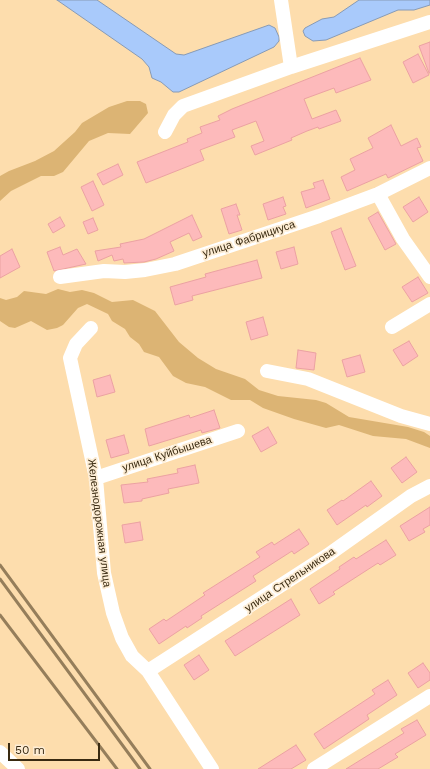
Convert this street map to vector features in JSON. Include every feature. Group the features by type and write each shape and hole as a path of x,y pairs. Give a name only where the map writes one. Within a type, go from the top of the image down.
{"street":[{"path":"281,0 291,67"},
{"path":"165,132 174,115 183,106 291,67 430,22"},
{"name":"улица Фабрициуса","path":"60,277 104,271 145,270 175,264 320,216 378,194 430,168"},
{"path":"378,194 403,239 430,277"},
{"path":"392,327 430,304"},
{"name":"Железнодорожная улица","path":"91,328 76,344 70,358 96,478 104,573 113,613 122,638 132,656 148,671 212,769"},
{"path":"267,371 308,378 401,416 430,424"},
{"name":"улица Куйбышева","path":"96,478 238,431"},
{"name":"улица Стрельникова","path":"148,671 321,559 411,496 430,486"},
{"path":"314,769 430,696"},
{"path":"0,752 18,769"}],"shaded area":[{"path":"127,101 140,101 146,104 148,113 130,134 108,133 89,141 63,172 54,176 41,176 11,191 0,201 0,176 54,151 75,132 82,123 109,107"},
{"path":"58,289 70,292 82,290 94,293 112,302 133,300 155,311 179,342 198,358 216,369 245,379 259,390 278,396 316,400 326,403 349,417 408,427 424,432 430,436 430,448 406,439 373,436 339,425 326,428 263,408 250,400 231,400 205,387 186,383 173,376 159,357 144,352 139,344 130,337 125,329 112,321 108,314 87,304 78,308 63,325 47,330 31,321 15,328 9,327 0,321 0,298 6,300 17,297 24,291 46,294"}],"water":[{"path":"57,0 97,0 176,54 184,55 269,25 275,28 279,41 274,47 179,92 173,92 161,82 152,78 149,67 142,59"},
{"path":"359,0 430,0 430,5 414,10 398,10 326,40 313,41 305,36 303,31 305,28 322,19 334,17"}],"building":[{"path":"430,42 430,73 429,73 419,46"},
{"path":"418,54 429,75 413,83 403,62"},
{"path":"360,58 371,80 336,93 334,88 304,99 312,119 336,110 341,121 319,129 318,127 307,131 291,138 292,140 255,155 251,146 264,141 256,121 232,130 235,137 200,150 204,160 146,183 137,162 188,142 187,139 202,133 200,127 220,120 218,116 232,109"},
{"path":"391,125 401,146 417,138 421,147 417,148 423,161 388,178 386,174 347,191 341,177 355,170 350,159 373,148 368,138"},
{"path":"118,164 123,175 103,185 97,174"},
{"path":"323,180 330,199 306,208 301,192 315,188 313,183"},
{"path":"93,181 104,205 92,211 81,187"},
{"path":"283,197 286,206 283,207 286,214 268,220 263,204"},
{"path":"419,197 428,212 413,222 403,207"},
{"path":"236,204 240,215 237,215 242,230 229,234 221,209"},
{"path":"378,212 396,244 385,250 368,218"},
{"path":"192,215 202,237 193,241 189,233 170,242 174,251 156,259 144,262 124,263 123,259 114,261 112,255 98,261 95,251 121,247 120,244 144,239"},
{"path":"60,217 65,226 53,233 48,224"},
{"path":"93,218 98,230 88,234 83,222"},
{"path":"341,228 356,266 345,270 331,232"},
{"path":"60,247 63,255 77,249 86,264 54,271 47,252"},
{"path":"294,247 298,264 281,269 276,252"},
{"path":"12,249 20,267 0,278 0,256"},
{"path":"257,260 262,278 192,296 193,300 175,305 170,287 206,277 205,274"},
{"path":"418,277 428,293 412,302 402,287"},
{"path":"263,317 268,335 251,340 246,322"},
{"path":"409,341 418,356 403,366 393,350"},
{"path":"298,350 316,353 314,370 296,368"},
{"path":"360,355 365,372 347,377 342,360"},
{"path":"110,375 115,392 97,397 93,380"},
{"path":"214,410 220,428 202,433 201,430 149,446 145,429 189,415 190,418"},
{"path":"268,427 277,443 261,452 252,436"},
{"path":"124,435 129,453 111,458 106,440"},
{"path":"406,457 417,472 402,483 391,468"},
{"path":"195,465 199,483 168,489 169,493 142,499 142,501 124,503 121,485 148,482 147,479 178,473 177,469"},
{"path":"371,481 382,496 337,525 327,510 342,500 343,501"},
{"path":"430,507 430,525 423,529 425,532 409,541 400,526"},
{"path":"140,522 143,540 125,543 122,525"},
{"path":"299,529 309,544 294,554 292,551 253,576 256,581 201,616 202,618 187,628 186,626 159,644 149,629 164,619 166,621 205,595 203,593 260,557 256,552 272,542 274,545"},
{"path":"386,540 396,555 380,565 378,563 333,592 335,594 319,604 310,589 340,569 339,567 354,557 356,559"},
{"path":"291,599 300,615 235,656 225,641"},
{"path":"199,655 209,670 194,680 184,665"},
{"path":"423,663 430,673 430,680 418,688 408,673"},
{"path":"388,680 397,695 367,715 369,719 324,749 314,734 375,694 372,690"},
{"path":"417,720 426,735 395,754 398,757 378,769 346,769 404,733 401,729"},
{"path":"296,745 306,760 291,769 258,769"}],"railway":[{"path":"0,565 150,769"},
{"path":"0,579 140,769"},
{"path":"0,615 117,769"}]}
